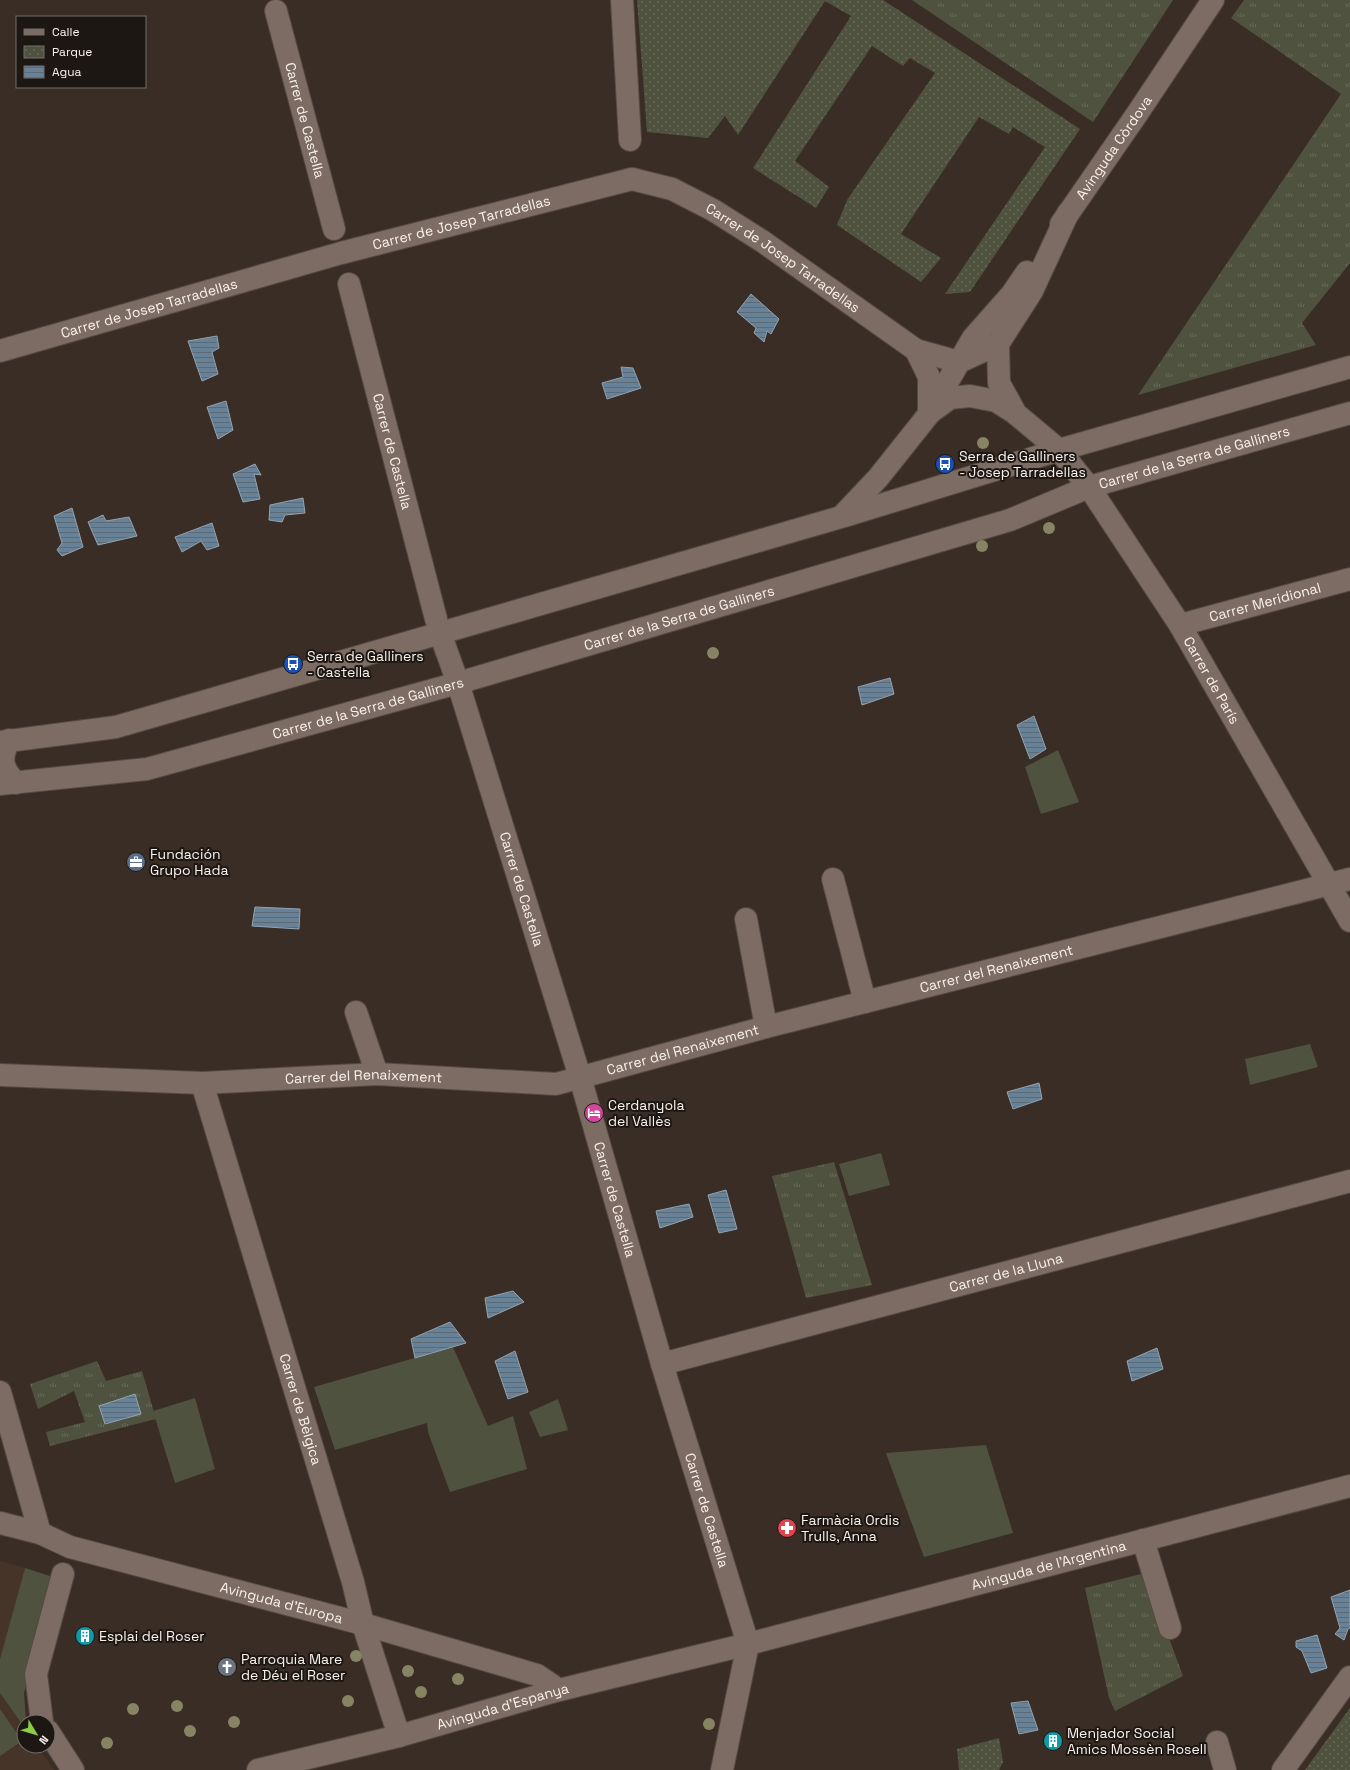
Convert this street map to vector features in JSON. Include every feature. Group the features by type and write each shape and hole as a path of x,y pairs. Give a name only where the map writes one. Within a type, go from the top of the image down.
{"street":[{"path":"622,0 630,140"},
{"name":"Avinguda Còrdova","path":"929,414 973,338 1012,294 1137,114 1213,0"},
{"name":"Carrer de Castella","path":"276,12 334,229"},
{"name":"Carrer de Josep Tarradellas","path":"0,351 341,254 632,179 672,189 713,210 762,241 916,350"},
{"path":"916,350 959,362 998,344 1032,291 1068,213"},
{"name":"Carrer de Castella","path":"349,284 438,626 458,683 580,1077 662,1364 748,1644 722,1770"},
{"path":"998,344 998,383 1016,414"},
{"path":"916,350 929,377 929,414"},
{"path":"8,784 1,765 0,757 4,741 116,727 438,626 842,516 1059,450 1350,367"},
{"path":"842,516 878,478 929,414 950,398 970,396 996,400 1016,414"},
{"name":"Carrer de la Serra de Galliners","path":"8,784 147,769 458,683 1010,520 1089,487 1350,413"},
{"name":"Carrer de París","path":"1016,414 1059,450 1089,487 1180,625 1350,921"},
{"name":"Carrer Meridional","path":"1180,625 1350,579"},
{"path":"833,879 865,1002"},
{"name":"Carrer del Renaixement","path":"0,1075 202,1083 377,1074 556,1084 766,1027 1350,879"},
{"path":"746,919 766,1027"},
{"path":"356,1012 377,1074"},
{"name":"Carrer de Bèlgica","path":"202,1083 353,1582 363,1624 399,1736"},
{"name":"Carrer de la Lluna","path":"662,1364 1350,1181"},
{"path":"0,1392 40,1534"},
{"name":"Avinguda de l'Argentina","path":"748,1644 1350,1486"},
{"name":"Avinguda d'Europa","path":"0,1523 40,1534 70,1547 363,1624 537,1675 559,1690"},
{"path":"1143,1540 1170,1628"},
{"path":"41,1714 36,1674 63,1574"},
{"name":"Avinguda d'Espanya","path":"258,1770 399,1736 559,1690 748,1644"},
{"path":"1283,1770 1350,1677"},
{"path":"1217,1742 1225,1770"},
{"path":"56,1743 73,1770"}],"shaded area":[{"path":"0,1561 25,1568 0,1659"},
{"path":"0,1693 16,1716 16,1754 43,1754 54,1770 0,1770"}],"green space":[{"path":"637,0 883,0 1080,129 970,292 945,294 1045,147 1013,127 1009,134 979,117 901,234 941,258 921,282 837,225 847,200 935,73 910,58 903,66 872,46 795,161 829,187 816,208 753,168 851,16 825,1 738,135 725,116 708,138 647,132"},
{"path":"912,0 1173,0 1093,122"},
{"path":"1244,0 1350,0 1350,263 1302,323 1316,345 1138,395 1341,94 1231,18"},
{"path":"1058,750 1079,802 1041,814 1025,767"},
{"path":"1310,1044 1318,1067 1250,1085 1245,1059"},
{"path":"881,1153 890,1185 849,1196 839,1164"},
{"path":"834,1162 872,1285 806,1298 772,1176"},
{"path":"453,1347 488,1426 513,1416 527,1469 450,1492 428,1432 427,1423 335,1450 314,1387"},
{"path":"97,1361 106,1381 142,1371 156,1419 50,1446 46,1432 85,1422 74,1391 38,1409 30,1384"},
{"path":"195,1398 215,1469 175,1483 153,1411"},
{"path":"558,1399 568,1430 540,1437 529,1412"},
{"path":"986,1445 1013,1533 924,1557 886,1453"},
{"path":"25,1568 59,1579 24,1693 25,1714 16,1714 16,1716 0,1693 0,1659"},
{"path":"1145,1573 1183,1676 1115,1711 1109,1698 1085,1588"},
{"path":"1350,1708 1350,1770 1305,1770"},
{"path":"0,1709 16,1732 16,1745 0,1756"},
{"path":"999,1738 1003,1762 999,1770 959,1770 957,1749"}],"water":[{"path":"751,294 779,319 771,334 767,331 764,342 754,333 756,328 737,312"},
{"path":"217,336 219,348 212,352 218,374 202,381 188,341"},
{"path":"621,367 633,368 641,388 607,399 602,383 623,377"},
{"path":"226,401 233,430 218,439 207,407"},
{"path":"255,464 261,475 254,474 260,499 243,502 233,474"},
{"path":"303,498 305,513 285,515 282,522 269,520 270,505"},
{"path":"72,508 83,547 62,556 57,550 62,543 54,516"},
{"path":"103,515 106,521 129,517 137,536 98,545 88,522"},
{"path":"212,523 219,546 207,550 201,541 182,552 175,537"},
{"path":"890,678 894,694 862,705 858,687"},
{"path":"1034,716 1046,749 1030,759 1017,725"},
{"path":"255,907 300,909 299,929 252,926"},
{"path":"1039,1083 1042,1099 1013,1109 1007,1092"},
{"path":"726,1190 737,1229 719,1233 708,1195"},
{"path":"689,1204 693,1217 660,1228 656,1211"},
{"path":"513,1291 524,1302 488,1318 485,1298"},
{"path":"450,1322 466,1343 415,1358 411,1339"},
{"path":"1157,1348 1163,1369 1132,1381 1127,1361"},
{"path":"515,1351 528,1392 508,1399 495,1361"},
{"path":"135,1394 141,1414 105,1424 99,1406"},
{"path":"1350,1590 1350,1628 1348,1629 1344,1640 1335,1634 1340,1628 1331,1597"},
{"path":"1317,1635 1327,1668 1311,1673 1302,1651 1296,1647 1296,1641"},
{"path":"1028,1701 1038,1730 1019,1734 1011,1703"}],"place":[{"name":"Serra de Galliners - Josep Tarradellas","path":"945,464"},
{"name":"Serra de Galliners - Castella","path":"293,664"},
{"name":"Fundación Grupo Hada","path":"136,862"},
{"name":"Cerdanyola del Vallès","path":"594,1113"},
{"name":"Farmàcia Ordis Trulls, Anna","path":"787,1528"},
{"name":"Esplai del Roser","path":"85,1636"},
{"name":"Parroquia Mare de Déu el Roser","path":"227,1667"},
{"name":"Menjador Social Amics Mossèn Rosell","path":"1053,1741"}]}
